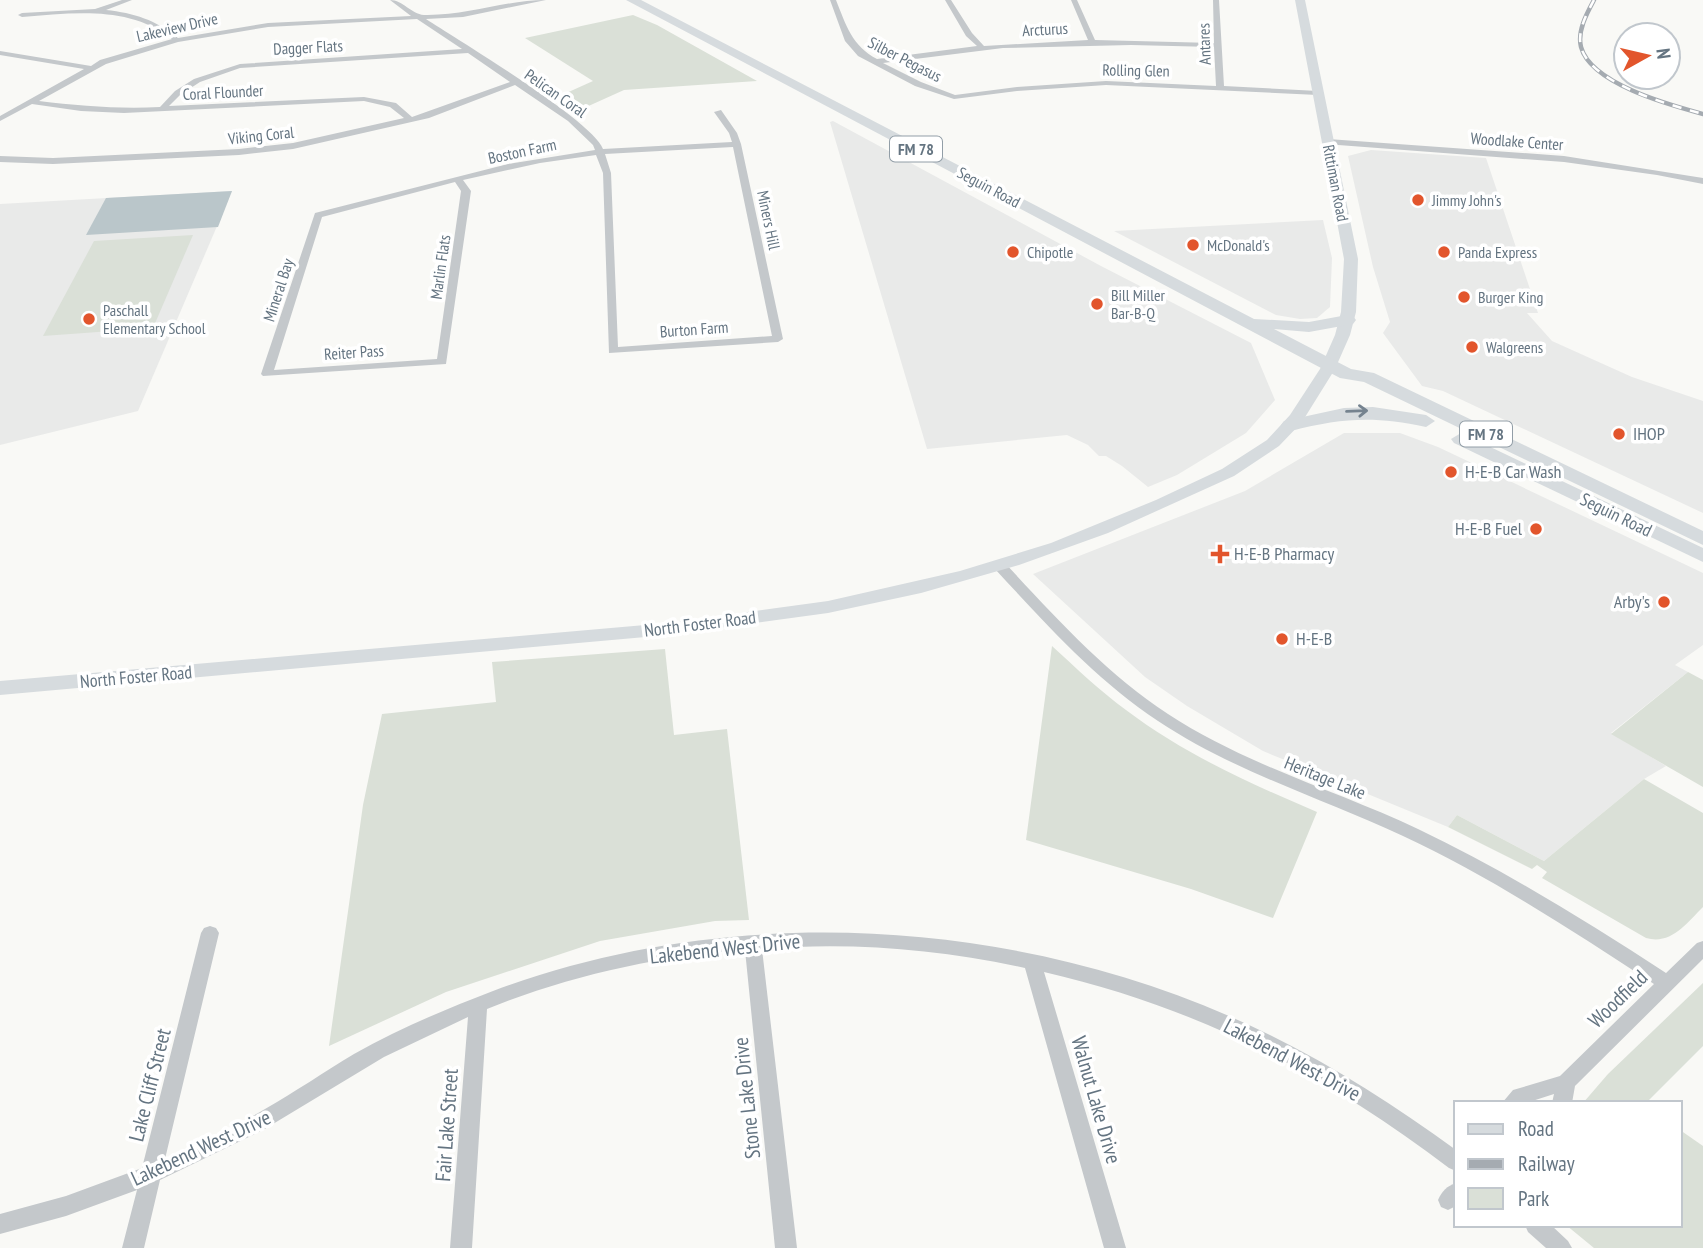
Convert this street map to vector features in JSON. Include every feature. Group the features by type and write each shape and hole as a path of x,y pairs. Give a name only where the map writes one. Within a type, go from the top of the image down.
{"main road":[{"name":"Seguin Road","path":"632,0 1338,370 1356,386 1703,556"},
{"name":"Rittiman Road","path":"1300,0 1350,259 1348,320 1338,370"},
{"path":"1243,320 1309,327 1348,320"},
{"name":"Seguin Road","path":"1338,370 1368,377 1703,539"},
{"name":"North Foster Road","path":"0,688 675,628 781,615 893,594 1000,566 1111,527 1188,494 1236,468 1274,442 1338,370"},
{"path":"1291,425 1338,413 1363,410 1426,421"}],"street":[{"path":"93,12 129,0"},
{"name":"Pelican Coral","path":"393,0 571,119 591,137 601,152"},
{"name":"Lakeview Drive","path":"0,119 91,68 133,51 177,40 268,25 471,14 543,0"},
{"name":"Silber Pegasus","path":"833,0 849,41 861,54 918,84 954,97"},
{"path":"948,0 969,34 981,46"},
{"path":"1074,0 1092,41"},
{"name":"Antares","path":"1216,0 1220,88"},
{"path":"22,15 93,12 148,20 165,29 177,40"},
{"name":"Arcturus","path":"874,62 981,46 1092,41 1218,45"},
{"name":"Dagger Flats","path":"162,109 166,103 205,77 240,66 468,51"},
{"path":"0,53 91,68"},
{"name":"Viking Coral","path":"0,159 53,161 261,150 303,144 439,112 516,82"},
{"name":"Rolling Glen","path":"954,97 1017,89 1106,83 1318,93"},
{"name":"Coral Flounder","path":"32,102 108,111 364,99 393,105 411,120"},
{"name":"Miners Hill","path":"718,112 733,133 737,144 778,339"},
{"name":"Woodlake Center","path":"1328,142 1559,158 1639,168 1703,181"},
{"name":"Boston Farm","path":"318,215 529,163 601,152 737,144"},
{"name":"Burton Farm","path":"601,152 607,173 612,351 778,339"},
{"name":"Marlin Flats","path":"442,362 466,191 458,180"},
{"name":"Mineral Bay","path":"267,374 318,215"},
{"name":"Reiter Pass","path":"267,374 442,362"},
{"name":"Heritage Lake","path":"1000,566 1088,660 1163,718 1259,772 1409,832 1493,874 1667,983"},
{"name":"Lake Cliff Street","path":"133,1248 211,933"},
{"name":"Lakebend West Drive","path":"0,1224 93,1196 151,1174 254,1125 375,1052 478,1006 552,980 630,960 708,947 791,940 914,943 1033,964 1186,1006 1264,1042 1338,1082 1391,1114 1454,1161"},
{"name":"Stone Lake Drive","path":"753,943 786,1248"},
{"name":"Woodfield","path":"1514,1101 1520,1096 1566,1082 1703,947"},
{"name":"Walnut Lake Drive","path":"1033,964 1115,1248"},
{"name":"Fair Lake Street","path":"461,1248 478,1006"},
{"path":"1562,1101 1566,1082"},
{"path":"1537,1227 1561,1248"}],"shaded area":[{"path":"833,121 1101,266 1251,343 1275,400 1246,433 1177,475 1148,487 1122,466 1106,456 1099,456 1088,445 1067,435 927,449 830,122"},
{"path":"1371,150 1486,158 1538,313 1527,313 1552,341 1632,377 1703,401 1703,513 1443,391 1422,386 1383,333 1390,322 1373,267 1348,156"},
{"name":"Paschall Elementary School","path":"232,191 138,411 0,445 0,204"},
{"path":"232,191 218,227 86,235 106,198"},
{"path":"1323,220 1332,258 1330,307 1317,318 1300,319 1276,315 1114,231"},
{"path":"1344,433 1400,433 1438,447 1703,573 1703,645 1675,665 1688,672 1611,733 1666,766 1644,779 1544,861 1457,815 1448,827 1263,751 1187,706 1145,677 1033,574 1245,491"}],"green space":[{"path":"633,15 657,25 757,81 624,90 573,113 553,99 593,81 525,38"},
{"path":"193,235 153,328 43,336 94,241"},
{"path":"1052,646 1116,703 1171,741 1243,779 1317,812 1273,918 1191,889 1026,840"},
{"path":"665,649 674,735 727,729 749,920 715,921 600,941 446,992 329,1046 363,805 382,714 496,702 492,662"},
{"path":"1688,672 1703,680 1703,787 1611,734"},
{"path":"1644,779 1703,813 1703,907 1678,931 1663,938 1646,938 1542,878 1547,872 1537,865 1532,869 1448,827 1457,815 1544,861"},
{"path":"1703,983 1703,1046 1648,1101 1585,1101 1608,1074"},
{"path":"1682,1131 1703,1146 1703,1248 1594,1248 1568,1227 1682,1227"}],"railway":[{"path":"1594,0 1580,35 1581,47 1588,60 1600,72 1633,91 1703,114"}],"place":[{"name":"Jimmy John's","path":"1418,200"},
{"name":"McDonald's","path":"1193,245"},
{"name":"Chipotle","path":"1013,252"},
{"name":"Panda Express","path":"1444,252"},
{"name":"Burger King","path":"1464,297"},
{"name":"Bill Miller Bar-B-Q","path":"1097,304"},
{"name":"Paschall Elementary School","path":"89,319"},
{"name":"Walgreens","path":"1472,347"},
{"name":"IHOP","path":"1619,434"},
{"name":"H-E-B Car Wash","path":"1451,472"},
{"name":"H-E-B Fuel","path":"1536,529"},
{"name":"H-E-B Pharmacy","path":"1220,554"},
{"name":"Arby's","path":"1664,602"},
{"name":"H-E-B","path":"1282,639"}]}
